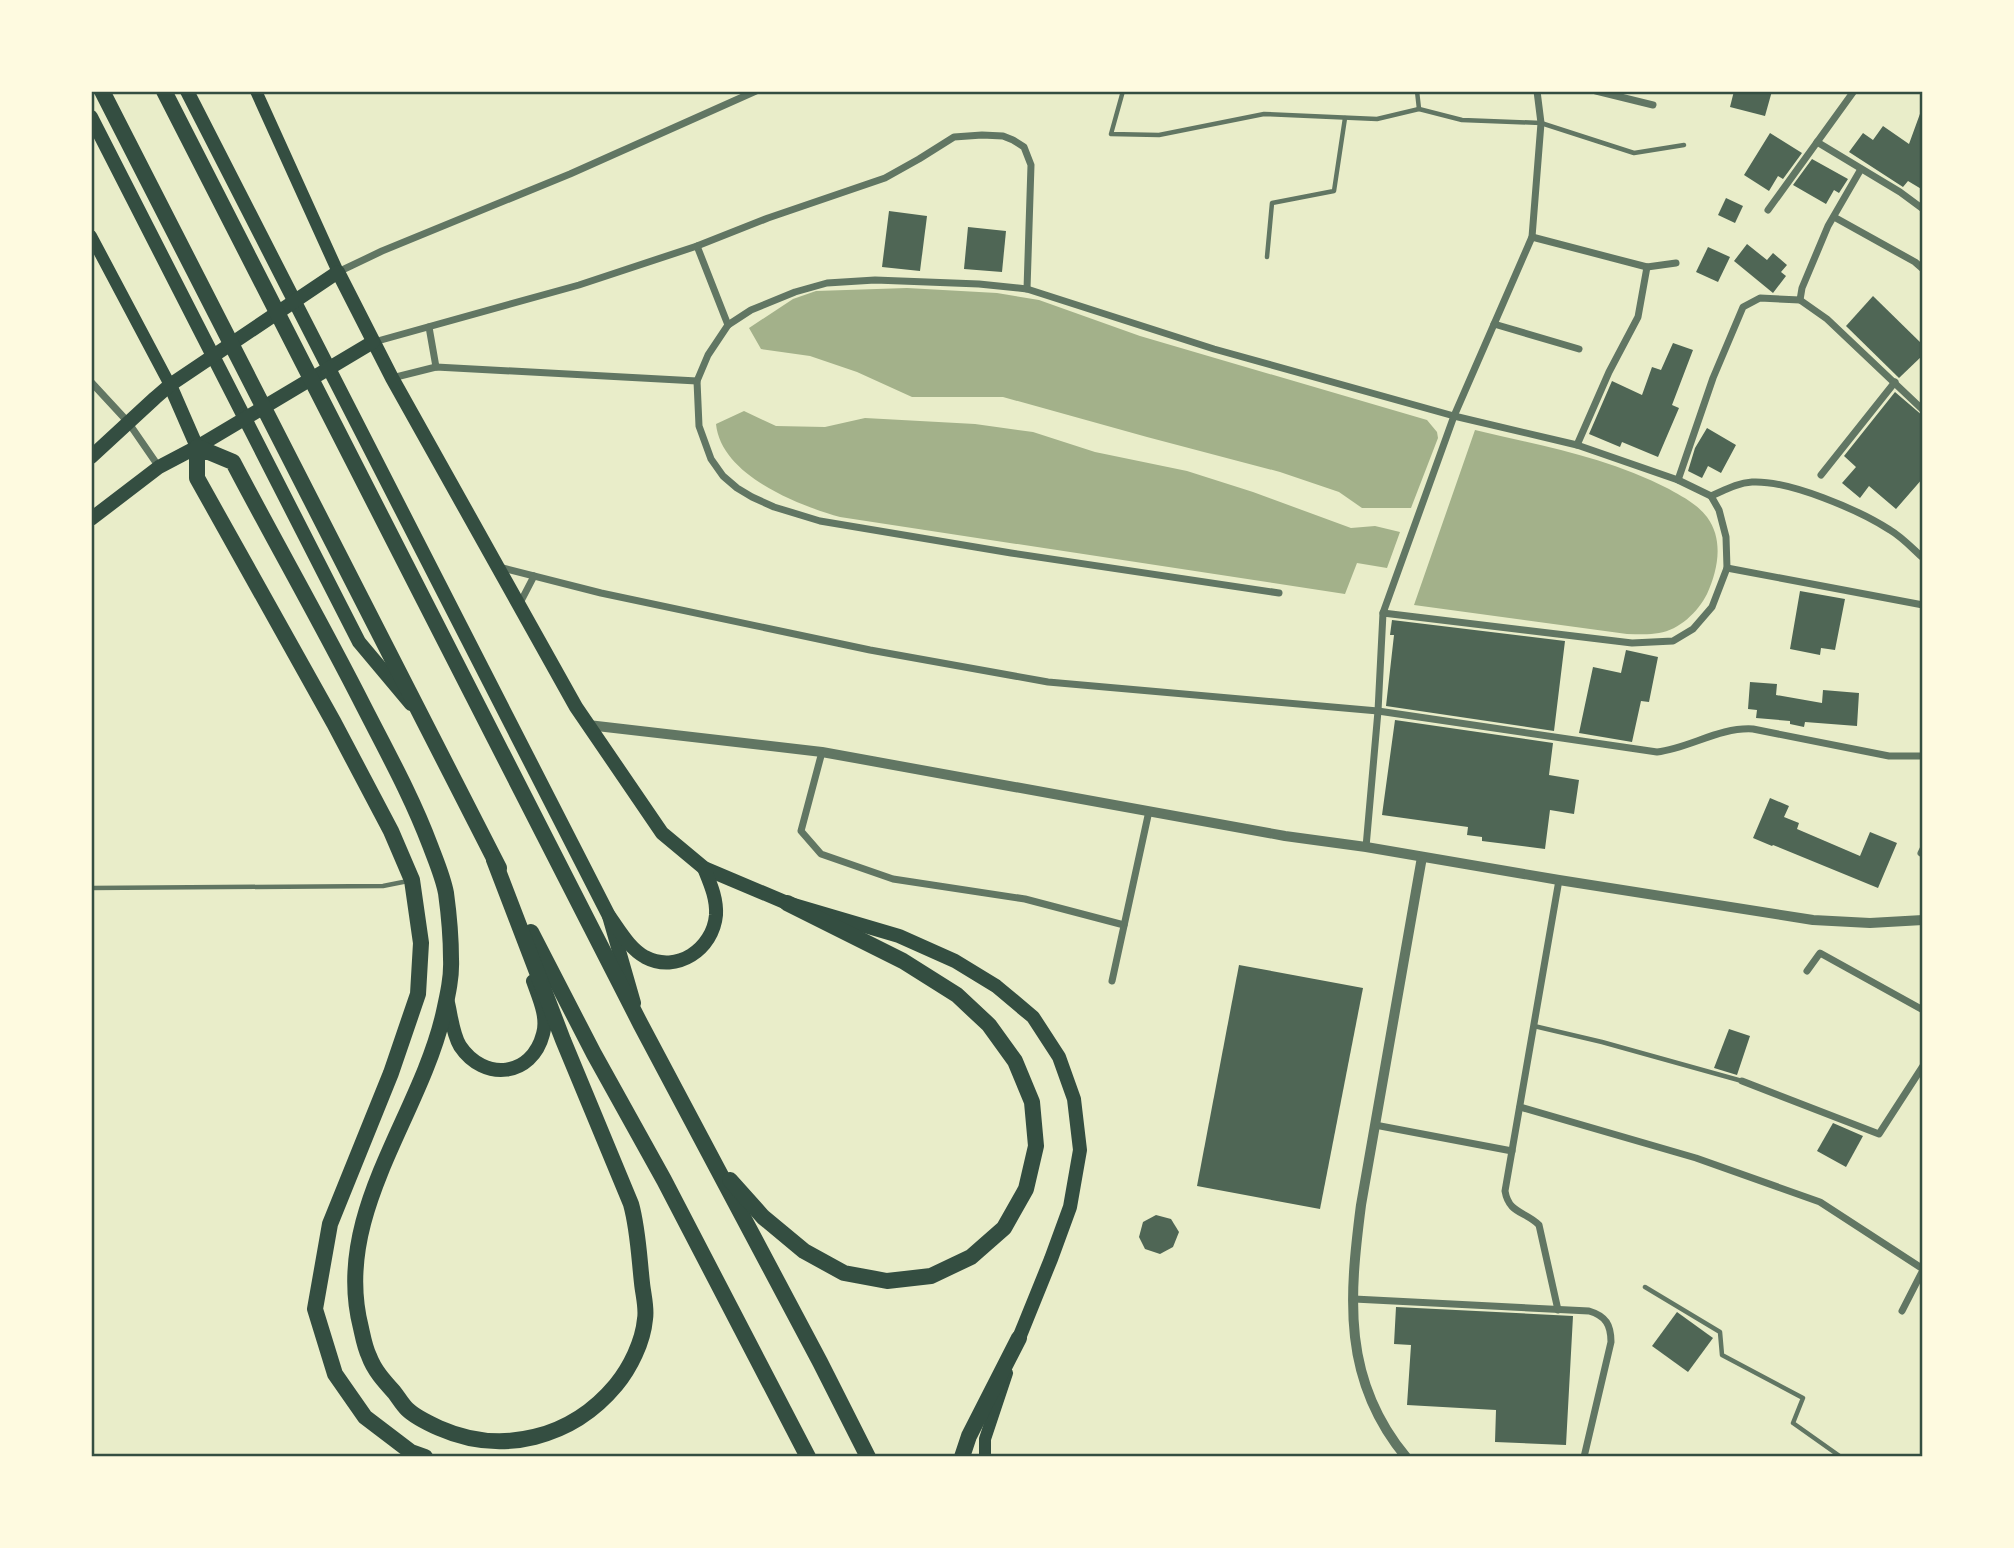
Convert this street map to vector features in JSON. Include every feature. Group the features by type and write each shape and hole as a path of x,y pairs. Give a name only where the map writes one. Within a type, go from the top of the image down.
{"highway":[{"path":"102,91 594,1054 664,1180 808,1457"},
{"path":"164,91 641,1025 869,1457"},
{"path":"425,1457 411,1452 365,1417 335,1374 315,1309 330,1224 391,1073 418,994 421,943 412,880 391,831 334,723 197,478 197,447 233,462 351,682 422,824 441,874 446,892 451,964 447,998 433,1051 382,1167 366,1212 354,1271 357,1314 368,1356 380,1376 408,1410 450,1433 486,1442 505,1443 544,1434 590,1412 626,1373 646,1318 636,1220 631,1203 563,1040 495,860"},
{"path":"712,1161 763,1217 804,1251 844,1273 887,1281 931,1276 971,1257 1004,1228 1026,1189 1036,1146 1032,1102 1015,1061 989,1026 957,995 902,961 786,903"},
{"path":"962,1457 969,1436 1019,1338"}],"main road":[{"path":"187,91 609,916 627,942 644,956 666,963 678,962 693,955 709,934 716,916 715,896 704,867"},
{"path":"256,91 338,272 392,378 588,725 662,833 704,867 786,903 899,936 955,961 996,986 1033,1017 1059,1057 1074,1100 1080,1150 1070,1207 1019,1338 985,1440 985,1457"},
{"path":"91,117 359,642 423,718"},
{"path":"91,236 170,386 197,447"},
{"path":"91,457 170,386 338,272"},
{"path":"91,519 159,467 373,342"},
{"path":"447,998 458,1044 476,1064 498,1070 522,1066 532,1056 544,1033 544,1018 495,860"},
{"path":"609,916 641,1025"}],"street":[{"path":"338,272 755,92 764,91"},
{"path":"1366,847 1383,613 1454,416 1532,237 1541,123 1537,91"},
{"path":"1596,91 1653,105"},
{"path":"1769,210 1854,91"},
{"path":"373,342 579,285 697,246 768,218 885,178 954,137 1003,136 1024,147 1031,165 1027,289"},
{"path":"1817,142 1923,208"},
{"path":"1800,300 1802,288 1834,217 1861,169"},
{"path":"1834,217 1923,269"},
{"path":"1532,237 1647,267 1676,263"},
{"path":"697,246 728,325"},
{"path":"1577,445 1637,317 1647,267"},
{"path":"1279,593 820,522 774,506 737,488 723,477 711,459 699,426 697,381 708,355 728,325 751,310 774,300 827,283 888,281 979,284 1027,289 1192,342 1454,416 1577,445 1678,480 1711,496 1719,510 1726,537 1727,568 1712,607 1693,629 1673,641 1632,643 1383,613"},
{"path":"1678,480 1713,378 1743,307 1760,298 1800,300 1828,319 1923,410"},
{"path":"1494,324 1579,349"},
{"path":"429,327 436,367"},
{"path":"392,378 436,367 697,381"},
{"path":"91,382 128,422 159,467"},
{"path":"1821,475 1895,383"},
{"path":"1711,496 1736,485 1753,482 1793,488 1864,515 1892,531 1923,558"},
{"path":"499,567 601,593 870,650 1048,682 1378,710 1657,752 1675,750 1718,733 1741,728 1889,756 1923,756"},
{"path":"1727,568 1923,605"},
{"path":"519,607 521,598 534,576"},
{"path":"588,725 822,752 1285,836 1813,920 1870,923 1923,920"},
{"path":"822,752 801,831 821,854 893,879 1025,899 1124,925"},
{"path":"1112,981 1149,811"},
{"path":"1406,1457 1373,1408 1360,1374 1356,1354 1354,1299 1356,1241 1422,857"},
{"path":"1558,1310 1539,1224 1511,1207 1505,1191 1559,880"},
{"path":"1807,971 1820,953 1923,1010"},
{"path":"1742,1081 1879,1134 1923,1066"},
{"path":"1520,1107 1696,1158 1820,1202 1923,1270 1902,1311"},
{"path":"1375,1125 1512,1151"},
{"path":"1354,1299 1589,1311 1598,1314 1607,1321 1611,1342 1584,1457"}],"lane":[{"path":"1123,91 1111,134 1159,135 1264,114 1377,119 1419,109 1462,120 1541,123 1634,153 1684,145"},
{"path":"1417,91 1419,109"},
{"path":"1267,257 1272,203 1334,191 1345,118"},
{"path":"91,888 383,886 412,880"},
{"path":"1534,1026 1742,1081"},
{"path":"1645,1287 1720,1332 1722,1356 1803,1398 1793,1423 1841,1457"}],"shaded area":[{"path":"907,288 997,293 1039,300 1140,336 1427,420 1437,432 1438,438 1411,508 1362,508 1339,492 1280,472 1003,397 912,397 857,372 810,356 761,349 749,328 793,299 816,291"},
{"path":"744,411 776,426 825,427 865,418 975,424 1033,432 1095,452 1187,471 1351,528 1375,526 1400,532 1387,568 1357,563 1345,594 840,517 783,496 746,473 731,458 721,442 716,424"},
{"path":"1475,430 1598,460 1669,489 1703,512 1716,535 1718,555 1714,575 1699,607 1687,619 1666,631 1627,634 1414,605"}],"building":[{"path":"1734,91 1772,91 1765,116 1730,107"},
{"path":"1921,111 1923,190 1908,181 1903,187 1849,152 1863,133 1873,140 1883,126 1909,144"},
{"path":"1770,133 1802,153 1783,179 1778,176 1769,191 1744,175"},
{"path":"1812,159 1848,179 1839,193 1834,190 1826,204 1793,185"},
{"path":"1726,198 1743,206 1735,223 1718,215"},
{"path":"889,211 927,216 920,271 882,267"},
{"path":"968,227 1006,231 1002,272 964,269"},
{"path":"1747,244 1767,260 1773,253 1787,265 1781,272 1786,276 1773,293 1734,261"},
{"path":"1708,247 1730,257 1718,282 1696,272"},
{"path":"1873,296 1923,345 1923,355 1899,378 1846,326"},
{"path":"1673,343 1693,350 1672,405 1679,408 1658,457 1622,442 1620,447 1589,434 1612,381 1642,395 1652,367 1661,370"},
{"path":"1895,392 1923,416 1923,478 1896,509 1869,486 1860,498 1842,483 1856,467 1844,456"},
{"path":"1707,428 1736,445 1721,473 1708,466 1702,478 1688,471 1695,448"},
{"path":"1800,591 1845,599 1835,650 1821,648 1820,655 1790,649"},
{"path":"1392,620 1565,641 1554,731 1386,706 1394,635 1390,635"},
{"path":"1626,650 1658,657 1649,702 1641,701 1632,742 1579,733 1593,667 1621,673"},
{"path":"1750,682 1777,684 1776,695 1822,703 1823,690 1859,693 1857,726 1805,722 1804,727 1790,724 1790,721 1756,718 1757,710 1748,709"},
{"path":"1395,720 1553,743 1549,775 1579,780 1574,814 1550,810 1545,849 1482,841 1482,837 1467,835 1468,827 1382,815"},
{"path":"1770,798 1789,806 1784,817 1799,823 1797,829 1860,856 1870,832 1897,843 1878,888 1753,838"},
{"path":"1239,965 1363,988 1320,1209 1197,1186"},
{"path":"1729,1029 1750,1036 1737,1075 1714,1068"},
{"path":"1833,1123 1863,1136 1846,1167 1817,1151"},
{"path":"1156,1215 1171,1219 1179,1232 1173,1247 1160,1254 1145,1249 1139,1237 1143,1222"},
{"path":"1396,1307 1573,1316 1566,1445 1495,1442 1496,1410 1407,1405 1411,1345 1394,1344"},
{"path":"1677,1312 1713,1338 1688,1372 1652,1346"}]}
